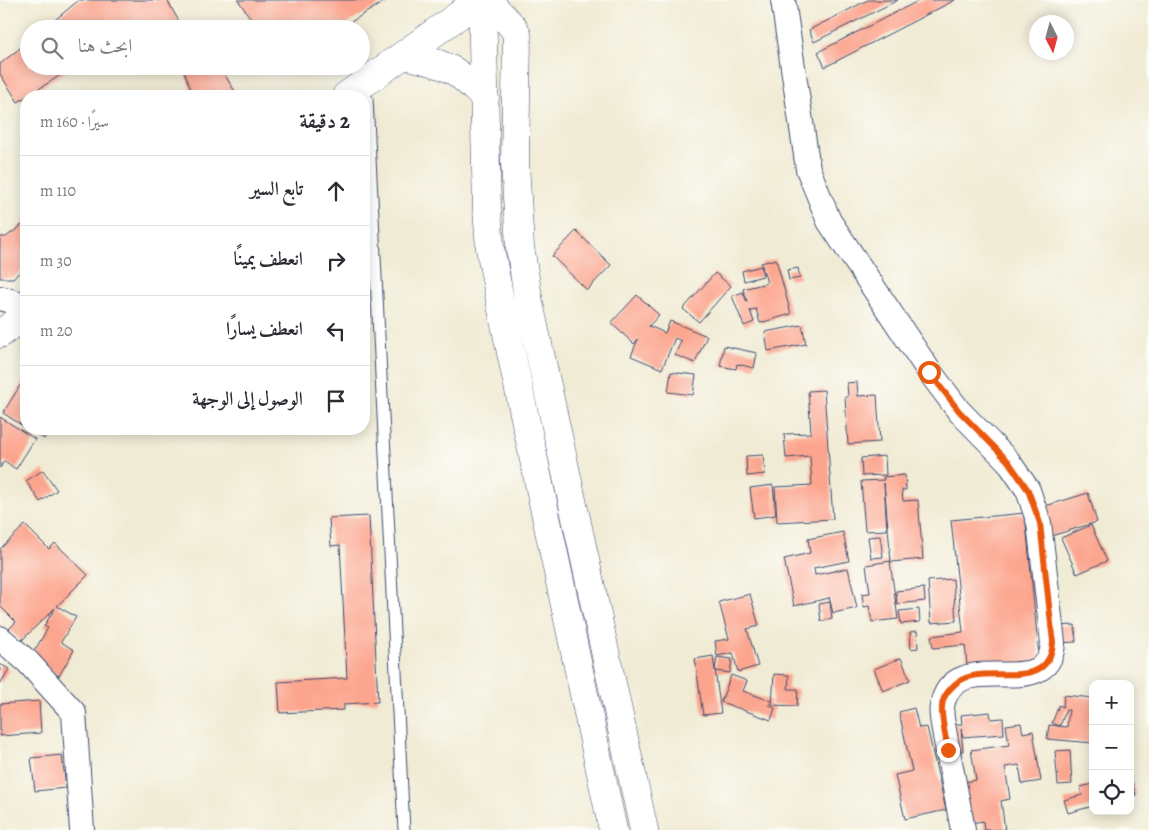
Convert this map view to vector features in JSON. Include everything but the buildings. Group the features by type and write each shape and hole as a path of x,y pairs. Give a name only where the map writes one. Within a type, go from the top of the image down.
{"main road":[{"path":"354,90 477,0"},
{"path":"482,0 487,210 490,248 613,830"},
{"path":"486,0 512,26 517,34 514,163 520,247 529,302 644,830"},
{"path":"404,55 434,63 454,71 485,98"},
{"path":"0,334 20,319"}],"street":[{"path":"783,0 808,170 829,221 929,372 959,411 1008,461 1023,482 1028,490 1040,523 1053,642 1052,652 1048,661 1042,668 1033,672 969,676 956,682 946,693 942,707 948,750 964,830"},
{"path":"0,298 20,303"},
{"path":"0,638 28,662 74,714 82,830"}],"lane":[{"path":"370,158 404,830"}],"route":[{"path":"929,372 959,411 1008,461 1028,490 1040,523 1053,642 1052,652 1048,661 1042,668 1033,672 983,674 969,676 956,682 946,693 942,707 948,750"}]}
